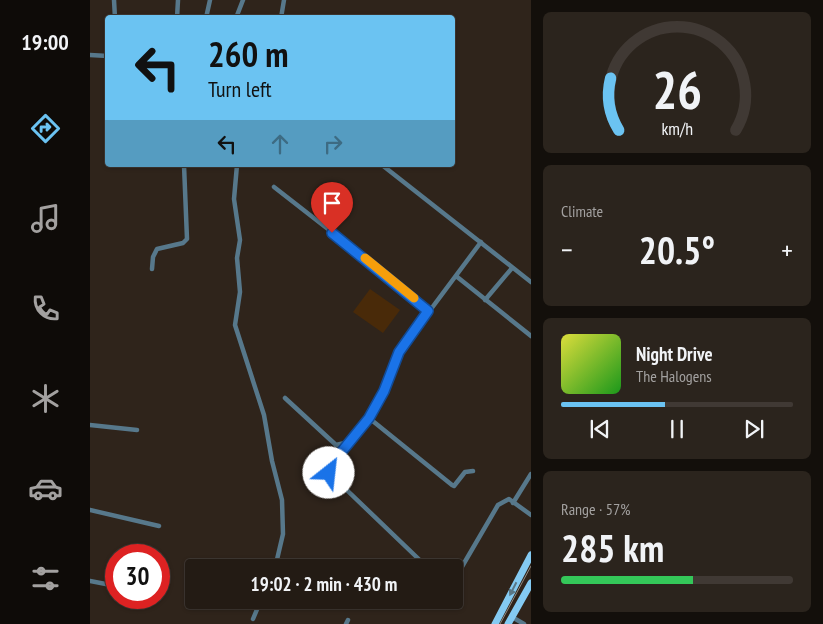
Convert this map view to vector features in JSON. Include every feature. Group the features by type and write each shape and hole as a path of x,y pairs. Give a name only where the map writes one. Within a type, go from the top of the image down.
{"main road":[{"path":"495,624 530,555"},
{"path":"510,620 530,583"}],"street":[{"path":"114,0 115,15"},
{"path":"176,15 178,0"},
{"path":"207,15 210,0"},
{"path":"237,15 243,0"},
{"path":"282,15 284,0"},
{"path":"90,54 105,56"},
{"path":"152,269 153,257 157,249 183,243 187,239 184,167"},
{"path":"237,167 234,199 240,240 237,266 240,292 235,325 264,415 272,462 282,500 283,534 277,559"},
{"path":"385,167 530,282"},
{"path":"274,187 360,254 428,311"},
{"path":"419,559 329,473 330,466 369,418 384,391 399,352 428,311 463,269 467,258 481,242"},
{"path":"485,300 512,268"},
{"path":"456,276 530,336"},
{"path":"286,398 336,444 349,442"},
{"path":"369,418 452,485 454,486 465,472 473,471"},
{"path":"90,425 137,430"},
{"path":"513,502 530,474"},
{"path":"463,566 498,505 509,499 530,514"},
{"path":"90,510 160,526"},
{"path":"90,581 105,584"},
{"path":"253,619 257,609"},
{"path":"510,620 524,624"}],"shaded area":[{"path":"370,289 400,310 383,333 353,312"}],"tram line":[{"path":"500,624 531,566"}],"slow traffic":[{"path":"365,258 414,298"}],"route":[{"path":"329,473 330,466 369,418 384,391 399,352 428,311 332,233"}]}
